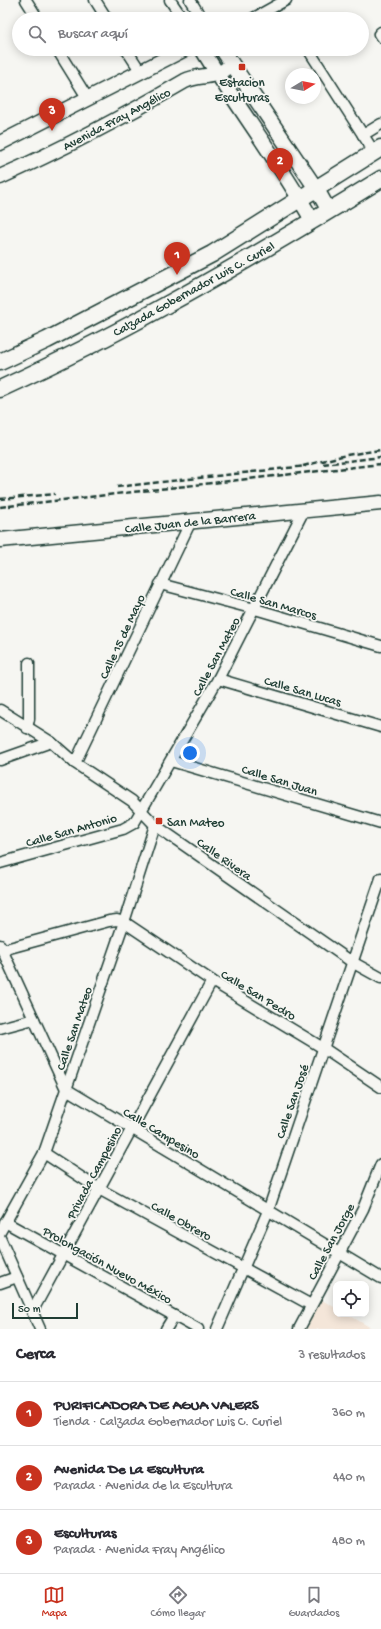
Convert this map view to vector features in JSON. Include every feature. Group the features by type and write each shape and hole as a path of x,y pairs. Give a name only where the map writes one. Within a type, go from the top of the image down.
{"main road":[{"name":"Calzada Gobernador Luis C. Curiel","path":"0,362 47,340 212,254 377,150"},
{"name":"Calzada Gobernador Luis C. Curiel","path":"0,389 58,362 159,310 381,179"},
{"path":"47,340 58,362"}],"street":[{"path":"26,0 34,12"},
{"path":"95,0 103,12"},
{"path":"170,0 178,12"},
{"path":"190,0 198,12"},
{"path":"265,12 286,0"},
{"path":"381,32 379,34 381,37"},
{"path":"61,56 88,99"},
{"path":"131,56 141,72"},
{"path":"0,143 172,56"},
{"path":"206,56 300,198 312,220"},
{"path":"226,56 316,189 329,211"},
{"path":"312,56 363,135 377,150"},
{"name":"Avenida Fray Angélico","path":"0,177 121,116 192,78 217,74 227,69 231,63"},
{"path":"363,135 381,124"},
{"name":"Calle Juan de la Barrera","path":"0,540 381,503"},
{"name":"Calle San Mateo","path":"142,811 218,679 255,609 304,510"},
{"name":"Calle 15 de Mayo","path":"75,763 190,521"},
{"name":"Calle San Marcos","path":"160,584 255,609 381,646"},
{"path":"27,728 29,719 29,663"},
{"name":"Calle San Lucas","path":"218,679 381,727"},
{"name":"Calle Rivera","path":"0,710 51,742 75,763 132,801 155,826 352,962 381,978"},
{"path":"0,760 51,742"},
{"name":"Calle San Juan","path":"171,761 381,823"},
{"name":"Calle San Antonio","path":"0,863 123,829 134,823 142,811"},
{"name":"Calle San Mateo","path":"0,1232 44,1153 124,922 155,826"},
{"name":"Calle San José","path":"217,1329 242,1267 268,1210 381,878"},
{"path":"66,1089 1,947 109,921 117,920 124,922"},
{"name":"Calle San Pedro","path":"124,922 212,981 323,1048 381,1087"},
{"name":"Privada Campesino","path":"32,1312 212,981"},
{"path":"0,1028 34,1019"},
{"name":"Calle Campesino","path":"66,1089 381,1278"},
{"name":"Calle Obrero","path":"44,1153 99,1189 311,1305"},
{"name":"Calle San Jorge","path":"299,1329 363,1209 381,1164"},
{"name":"Prolongación Nuevo México","path":"5,1222 198,1329"},
{"path":"0,1238 40,1329"},
{"path":"0,1283 17,1277"},
{"path":"166,1329 174,1316"}],"shaded area":[{"path":"320,1299 333,1306 333,1317 352,1317 373,1329 305,1329"}],"railway":[{"path":"303,466 346,455 381,450"},
{"path":"323,464 381,457"},
{"path":"0,507 381,464"},
{"path":"117,487 306,466"},
{"path":"0,499 55,494"}],"place":[{"name":"Estacion Esculturas","path":"242,67"},
{"name":"Esculturas","path":"52,131"},
{"name":"Avenida De La Escultura","path":"280,181"},
{"name":"PURIFICADORA DE AGUA VALERS","path":"177,275"},
{"name":"San Mateo","path":"159,821"}]}
